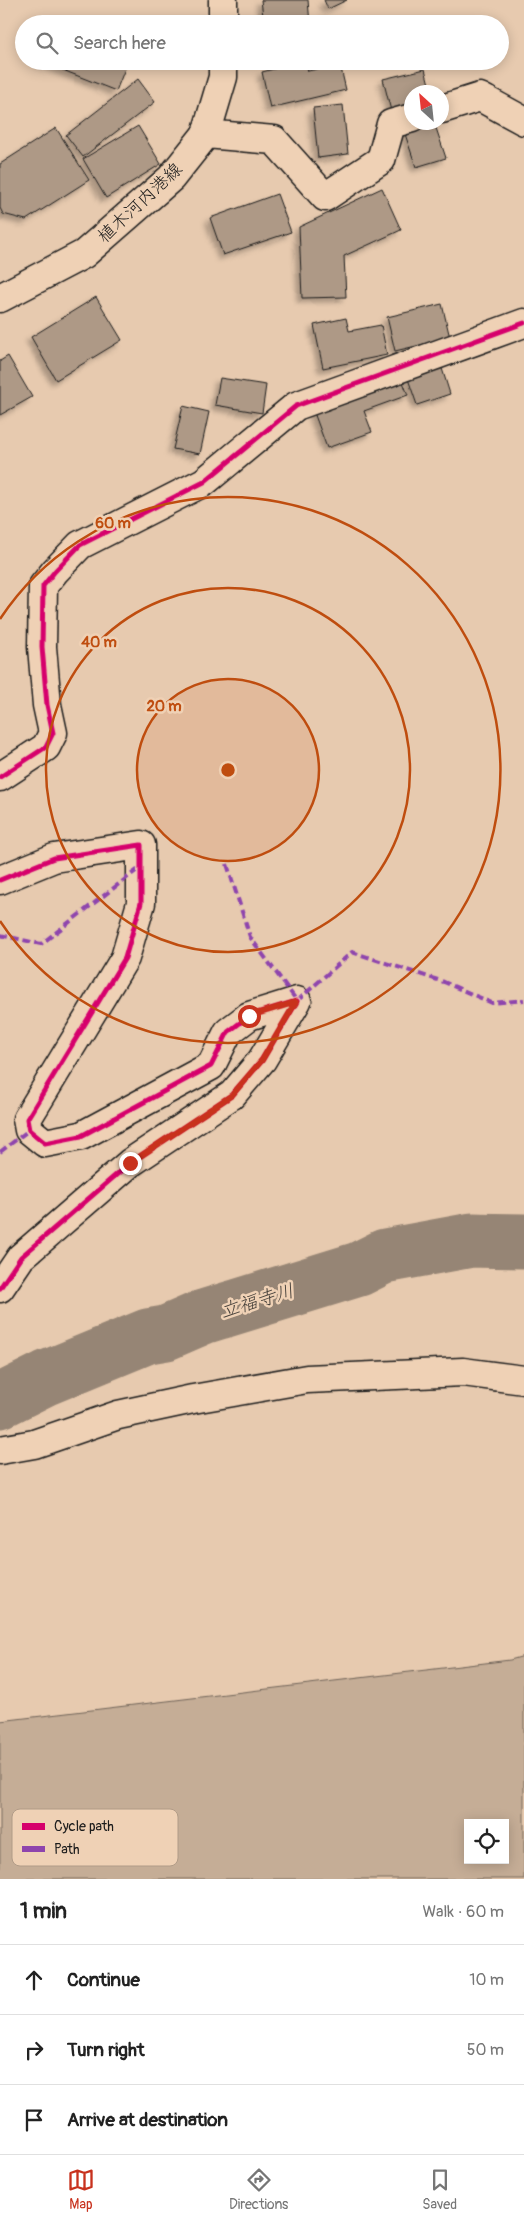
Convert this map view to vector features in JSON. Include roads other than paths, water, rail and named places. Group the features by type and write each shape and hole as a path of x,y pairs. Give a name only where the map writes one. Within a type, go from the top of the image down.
{"street":[{"path":"223,0 223,15"},
{"name":"植木河内港線","path":"0,298 84,254 171,178 206,134 223,77 223,70"},
{"path":"449,107 480,97 524,121"},
{"path":"206,134 274,140 325,197 380,160 391,124 404,120"},
{"path":"0,777 46,747 53,733 47,705 42,646 43,586 80,545 204,482 296,406 524,323"},
{"path":"0,880 54,858 140,845 141,903 125,958 27,1119 29,1130 45,1143 81,1136 211,1066 228,1032 249,1016 296,1002 262,1060 232,1095 130,1163 21,1256 0,1288"},
{"path":"0,1450 34,1444 118,1415 193,1399 307,1379 463,1372 524,1380"}],"waterway":[{"name":"立福寺川","path":"0,1401 46,1378 148,1336 166,1333 203,1317 359,1269 385,1256 472,1240 524,1241"}]}
